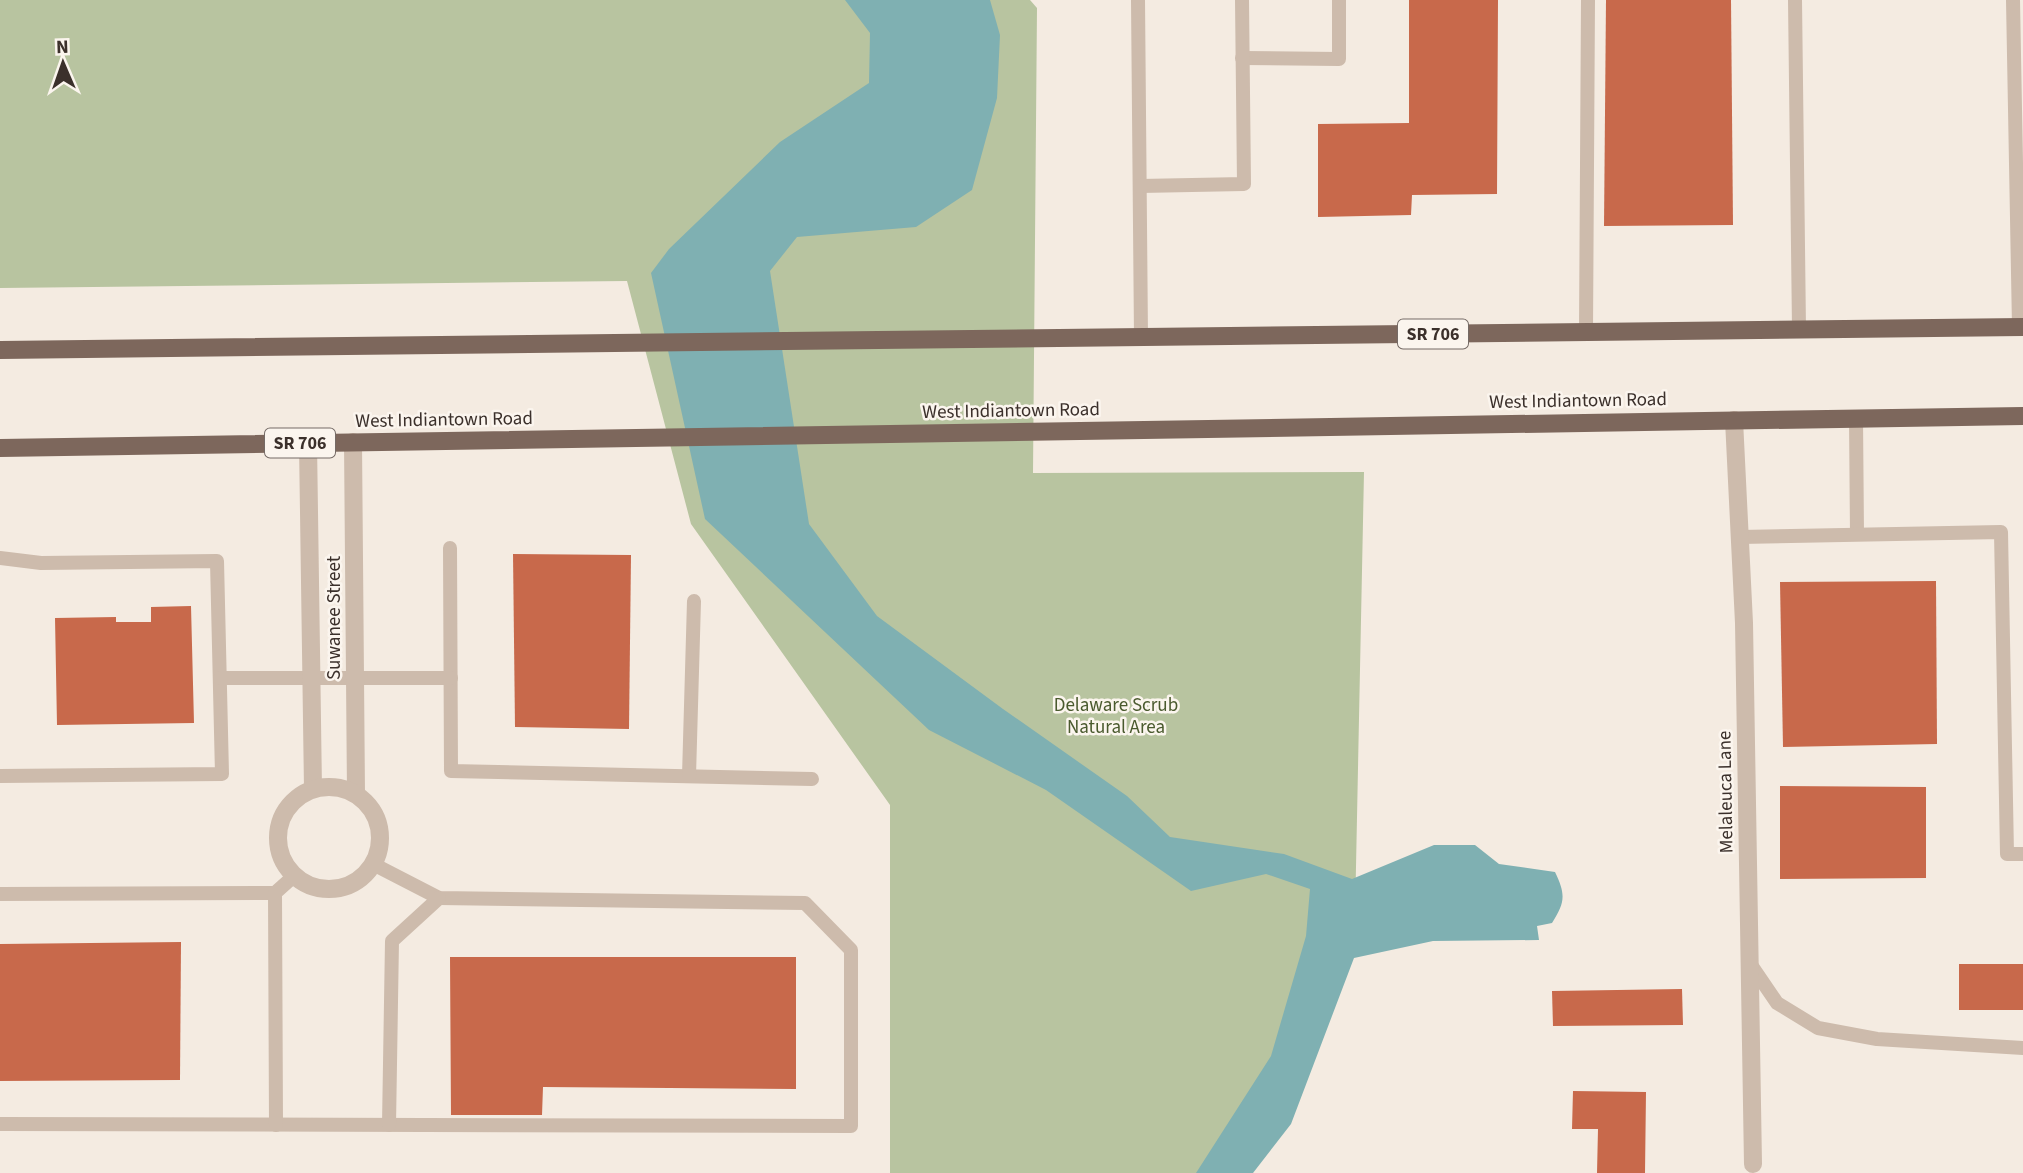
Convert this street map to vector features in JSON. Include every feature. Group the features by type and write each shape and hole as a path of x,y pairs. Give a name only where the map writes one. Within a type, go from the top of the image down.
{"main road":[{"name":"SR 706","path":"0,349 2021,327"},
{"name":"West Indiantown Road","path":"0,448 2023,416"}],"street":[{"name":"Melaleuca Lane","path":"1734,420 1744,623 1753,1164"},
{"name":"Suwanee Street","path":"353,442 356,794"},
{"name":"Suwanee Street","path":"308,443 313,789"},
{"path":"340,787 356,794 374,813 379,825 379,852 373,864 358,880 336,889 314,887 294,876 280,856 277,832 285,810 293,801 313,789 340,787"}],"lane":[{"path":"1139,0 1141,337"},
{"path":"1140,186 1244,184 1242,0"},
{"path":"1242,58 1339,59 1339,0"},
{"path":"1586,332 1588,0"},
{"path":"1795,0 1799,329"},
{"path":"2013,0 2021,327"},
{"path":"1856,418 1857,534"},
{"path":"1740,537 2001,532 2007,854 2023,854"},
{"path":"450,548 451,771 812,779"},
{"path":"0,558 41,563 217,561 222,774 0,776"},
{"path":"689,776 694,601"},
{"path":"220,678 451,678"},
{"path":"0,1124 851,1126 851,950 805,903 439,898 373,864"},
{"path":"0,894 275,892 294,876"},
{"path":"275,892 276,1125"},
{"path":"389,1125 393,941 439,898"},
{"path":"1749,962 1777,1003 1818,1028 1877,1040 2023,1048"}],"green space":[{"name":"Delaware Scrub Natural Area","path":"0,0 1030,0 1037,8 1033,473 1364,472 1355,916 1227,1173 890,1173 890,805 691,524 627,281 0,288"}],"water":[{"path":"845,0 990,0 1000,35 997,98 972,190 916,227 797,237 770,271 809,524 877,616 1127,796 1170,837 1284,854 1352,879 1434,845 1475,845 1499,864 1555,872 1561,887 1560,909 1552,923 1537,926 1539,940 1433,941 1354,958 1291,1124 1253,1173 1196,1173 1271,1056 1306,936 1310,889 1266,874 1191,891 1046,790 929,730 705,519 651,273 669,249 780,142 869,83 870,33"}],"building":[{"path":"1409,0 1498,0 1497,194 1412,195 1411,215 1318,217 1318,124 1409,123"},
{"path":"1606,0 1731,0 1733,225 1604,226"},
{"path":"513,554 631,555 629,729 515,727"},
{"path":"1936,581 1937,744 1783,747 1780,582"},
{"path":"191,606 194,723 57,725 55,618 116,617 116,622 151,622 151,607"},
{"path":"1780,786 1926,787 1926,878 1780,879"},
{"path":"181,942 180,1080 0,1081 0,944"},
{"path":"450,957 796,957 796,1089 543,1087 542,1115 451,1115"},
{"path":"1959,964 2023,964 2023,1010 1959,1010"},
{"path":"1682,989 1683,1025 1553,1026 1552,991"},
{"path":"1573,1091 1646,1092 1645,1173 1597,1173 1598,1129 1572,1129"}]}
